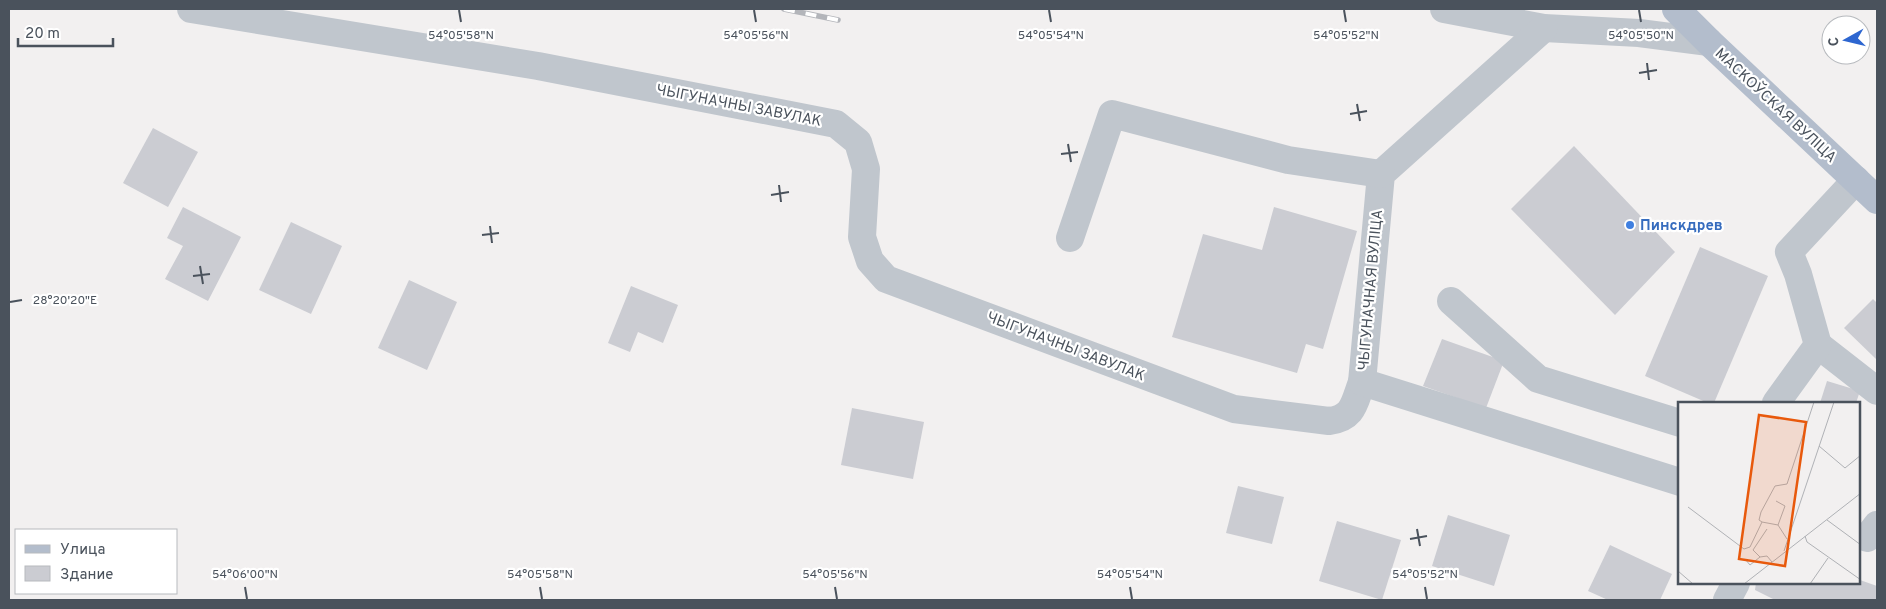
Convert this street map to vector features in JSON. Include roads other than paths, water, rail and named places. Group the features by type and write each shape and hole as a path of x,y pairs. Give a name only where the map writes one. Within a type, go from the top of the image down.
{"main road":[{"name":"МАСКОЎСКАЯ ВУЛІЦА","path":"1676,9 1877,200"}],"street":[{"name":"ЧЫГУНАЧНЫ ЗАВУЛАК","path":"191,9 538,66 836,124 858,142 866,169 862,237 870,261 886,278 1234,409 1329,421 1342,419 1352,411 1362,382"},
{"path":"1444,9 1544,28 1639,33 1709,42"},
{"path":"1070,238 1112,114 1288,160 1380,174 1544,28"},
{"name":"ЧЫГУНАЧНАЯ ВУЛІЦА","path":"1380,174 1362,382 1678,481"},
{"path":"1856,180 1789,252 1798,274 1818,345 1877,391"},
{"path":"1451,300 1538,379 1678,422"},
{"path":"1777,402 1818,345"},
{"path":"1727,600 1735,584"}],"railway":[{"path":"784,9 838,20"}],"place":[{"name":"Пинскдрев","path":"1630,225"}]}
